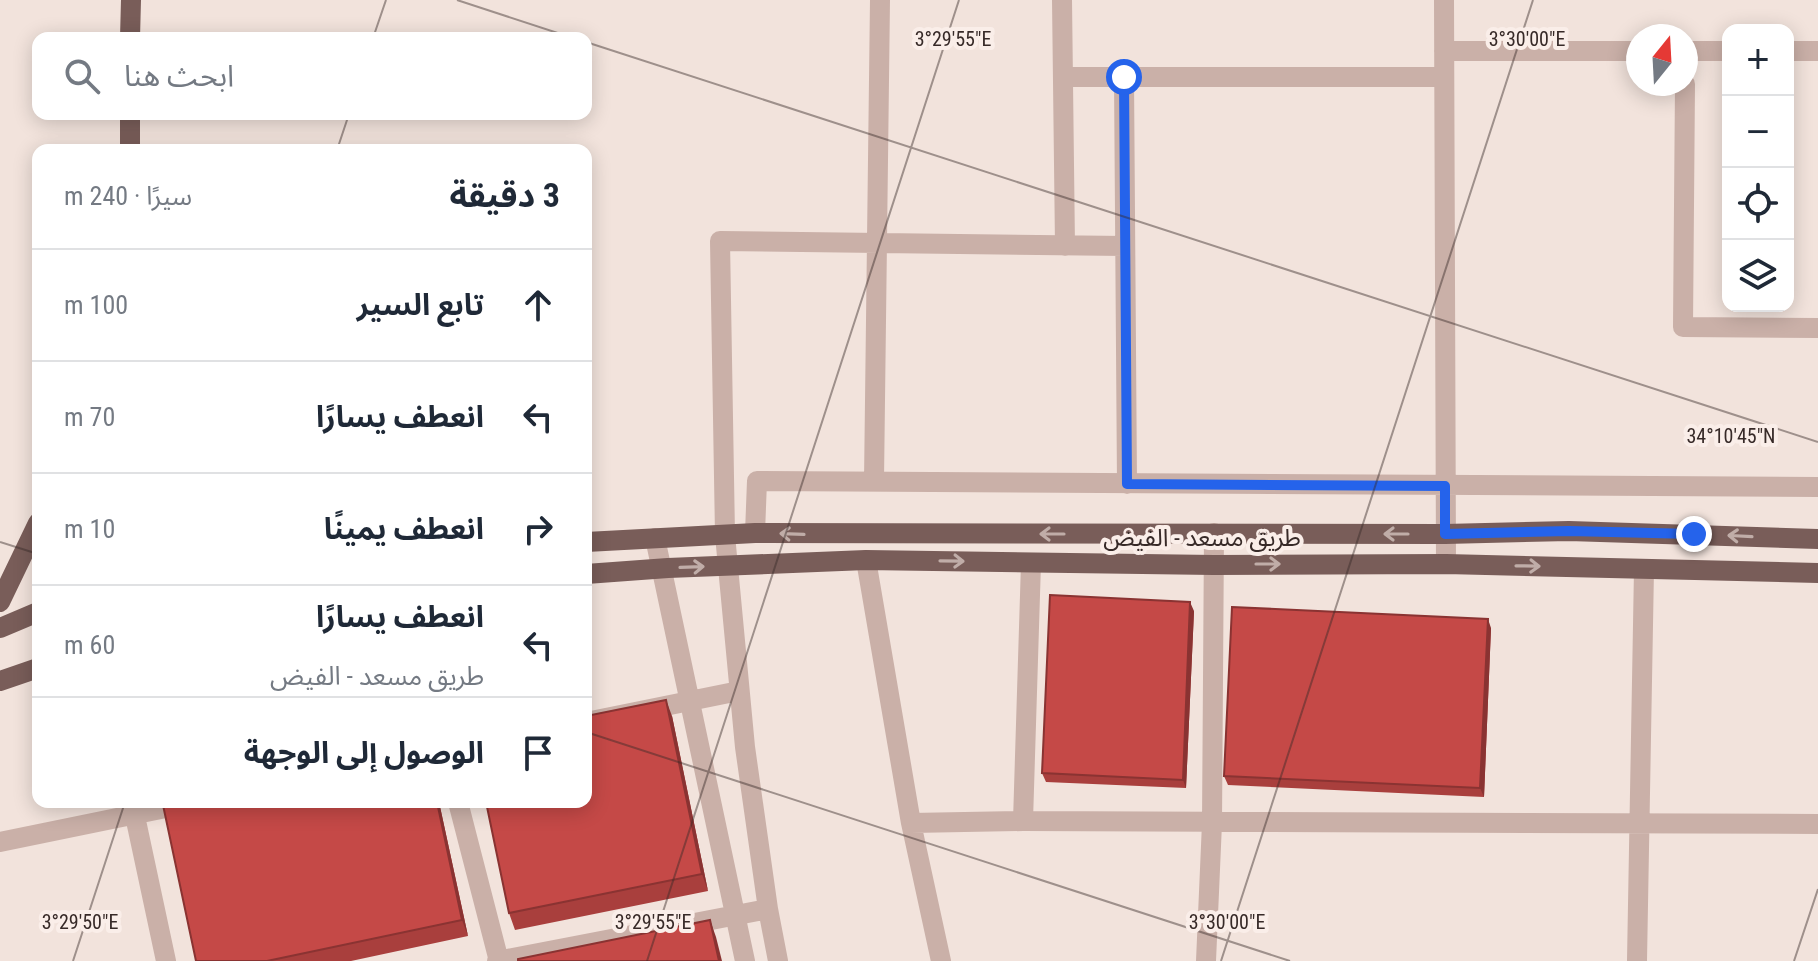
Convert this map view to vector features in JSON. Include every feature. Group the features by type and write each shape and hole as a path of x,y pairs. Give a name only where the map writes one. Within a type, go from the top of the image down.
{"main road":[{"path":"130,32 131,0"},
{"path":"130,120 130,144"},
{"name":"طريق مسعد - الفيض","path":"592,542 755,533 1585,532 1818,539"},
{"path":"0,602 32,535"},
{"name":"طريق مسعد - الفيض","path":"592,574 866,560 1214,565 1446,564 1818,573"},
{"path":"0,628 32,615"},
{"path":"0,681 32,670"}],"street":[{"path":"874,481 880,0"},
{"path":"1062,0 1065,246"},
{"path":"1444,0 1446,564"},
{"path":"1444,51 1626,51"},
{"path":"1698,51 1722,51"},
{"path":"1794,51 1818,51"},
{"path":"1063,77 1444,77"},
{"path":"1124,77 1127,484"},
{"path":"1685,96 1683,327 1818,328"},
{"path":"778,961 768,909 739,691 725,535 720,241 1125,246"},
{"path":"755,533 757,481 1818,487"},
{"path":"1206,961 1212,823 1214,533"},
{"path":"655,538 745,961"},
{"path":"866,560 911,823 941,961"},
{"path":"1023,821 1031,563"},
{"path":"1637,961 1644,569"},
{"path":"592,721 739,691"},
{"path":"0,842 134,808 166,961"},
{"path":"460,808 499,961 768,909"},
{"path":"911,823 1818,824"}],"building":[{"path":"1050,595 1190,602 1183,780 1042,773"},
{"path":"1232,607 1488,619 1480,788 1224,776"},
{"path":"666,700 702,874 509,913 487,808 592,808 592,715"},
{"path":"164,808 438,808 462,920 267,961 196,961"},
{"path":"710,920 719,961 518,961 518,959"}],"route":[{"path":"1124,77 1127,484 1445,486 1445,534 1569,531 1694,534"}]}
